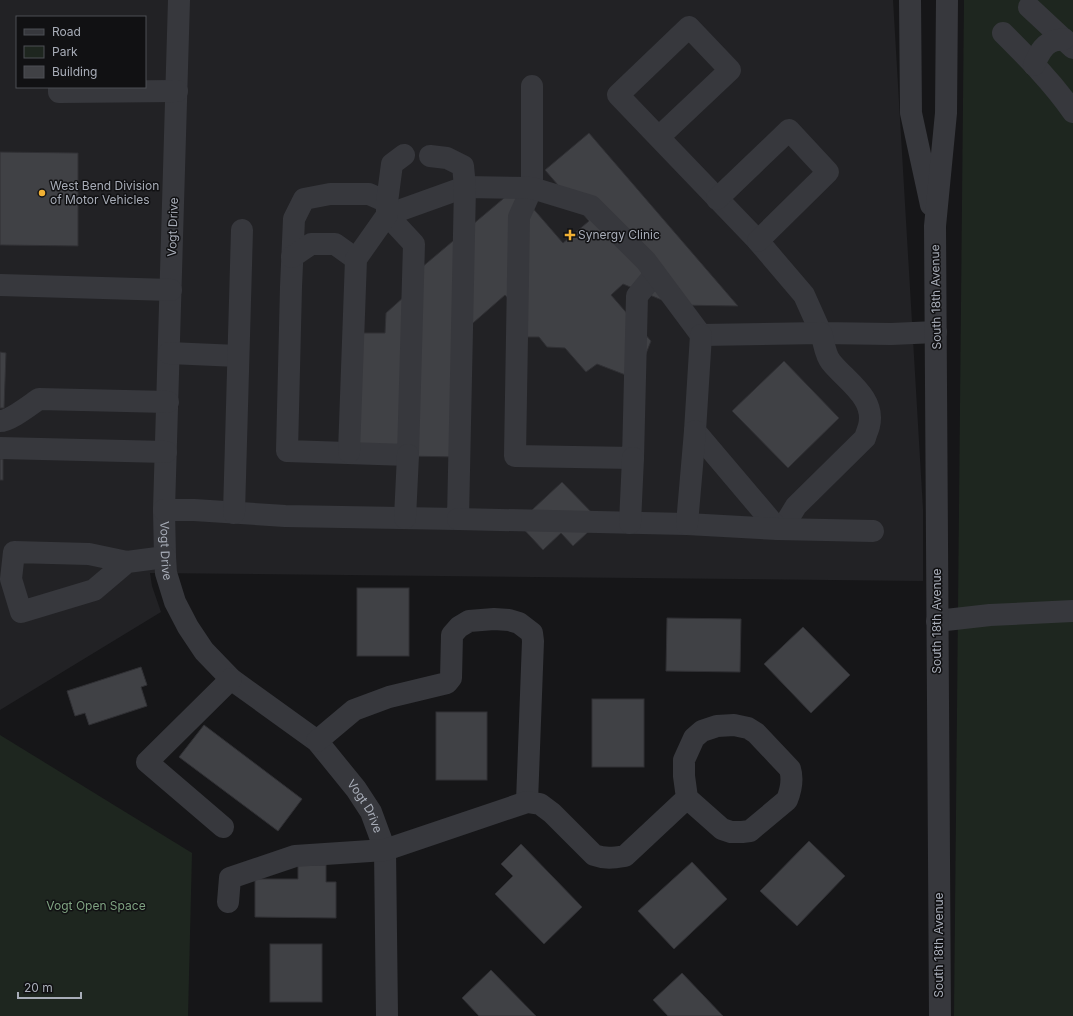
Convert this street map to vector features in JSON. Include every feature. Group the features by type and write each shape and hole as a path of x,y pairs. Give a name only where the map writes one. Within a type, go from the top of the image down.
{"street":[{"name":"Vogt Drive","path":"179,0 164,510 166,573 175,602 188,627 204,651 231,679 317,741 356,789 371,812 384,850 387,1016"},
{"name":"South 18th Avenue","path":"910,0 911,113 935,226"},
{"name":"South 18th Avenue","path":"940,1016 935,226 946,113 947,0"},
{"path":"1029,6 1068,43"},
{"path":"658,138 730,70 689,27 618,95 658,138 758,241 804,295 821,332 830,361 861,394 868,404 869,426 864,438 796,506 780,529"},
{"path":"1003,33 1034,65 1073,112"},
{"path":"1034,65 1039,54 1052,41 1068,43"},
{"path":"532,86 532,188 519,217 514,456 633,458"},
{"path":"60,88 59,92 177,91"},
{"path":"717,199 789,130 828,172 758,241"},
{"path":"349,452 356,259 387,208 392,164 404,155"},
{"path":"430,156 447,158 463,166 465,187 458,518"},
{"path":"387,208 465,187 532,188 591,206 646,262 701,335 687,524"},
{"path":"405,518 408,455 414,244 387,208 369,194 330,194 304,199 294,219 290,287 287,451 408,455"},
{"path":"234,513 242,230"},
{"path":"292,257 311,244 335,244 356,259"},
{"path":"630,523 638,296 655,274"},
{"path":"0,285 171,290"},
{"path":"701,335 821,332 891,334 936,332"},
{"path":"169,353 238,356"},
{"path":"0,420 5,421 39,399 168,402"},
{"path":"695,431 780,529"},
{"path":"0,448 166,452"},
{"path":"164,510 194,510 285,516 458,518 873,531"},
{"path":"127,562 94,590 21,612 11,580 14,552 89,554 127,562 165,556"},
{"path":"937,621 990,615 1073,611"},
{"path":"317,741 354,710 389,697 447,683 451,678 452,635 459,627 469,621 494,619 509,620 519,623 527,628 532,633 533,641 527,802"},
{"path":"224,827 147,762 231,679"},
{"path":"734,725 748,728 756,733 790,769 792,776 787,800 750,831 731,832 722,829 687,798 684,776 684,760 694,738 702,731 718,726 734,725"},
{"path":"228,902 230,878 295,856 384,850 527,802 540,804 552,813 594,855 603,858 625,856 687,798"}],"shaded area":[{"path":"0,0 893,0 923,509 923,581 150,573 152,586 161,612 0,710"}],"green space":[{"path":"964,0 1073,0 1073,1016 954,1016"},
{"name":"Vogt Open Space","path":"0,735 192,853 188,1016 0,1016"}],"building":[{"path":"589,133 738,306 674,305 623,284 611,295 651,341 636,379 597,364 586,372 565,348 547,347 539,337 526,337 519,311 505,295 465,330 457,457 352,455 354,333 385,333 386,313 415,287 415,273 510,193 524,198 563,243 589,221 545,170"},
{"path":"0,152 78,153 78,246 0,245"},
{"path":"0,352 6,353 4,408 0,408"},
{"path":"784,361 839,418 788,468 732,411"},
{"path":"0,459 3,459 3,480 0,480"},
{"path":"562,482 600,521 573,546 561,533 543,550 518,523"},
{"path":"357,588 409,588 409,656 357,656"},
{"path":"667,618 741,619 740,672 666,671"},
{"path":"803,627 850,675 811,713 764,664"},
{"path":"141,667 147,685 141,687 147,706 89,725 85,713 75,716 67,691"},
{"path":"592,699 644,699 644,767 592,767"},
{"path":"436,712 487,712 487,780 436,780"},
{"path":"204,725 302,799 278,831 179,757"},
{"path":"809,841 845,876 797,926 760,891"},
{"path":"521,844 582,907 544,944 495,894 513,876 501,864"},
{"path":"692,862 727,899 674,949 638,911"},
{"path":"298,865 326,865 326,882 336,882 336,918 255,917 255,879 298,879"},
{"path":"270,944 322,944 322,1002 270,1002"},
{"path":"491,970 536,1016 479,1016 462,998"},
{"path":"682,973 723,1016 668,1016 653,1000"}],"place":[{"name":"West Bend Division of Motor Vehicles","path":"42,193"},
{"name":"Synergy Clinic","path":"570,235"}]}
